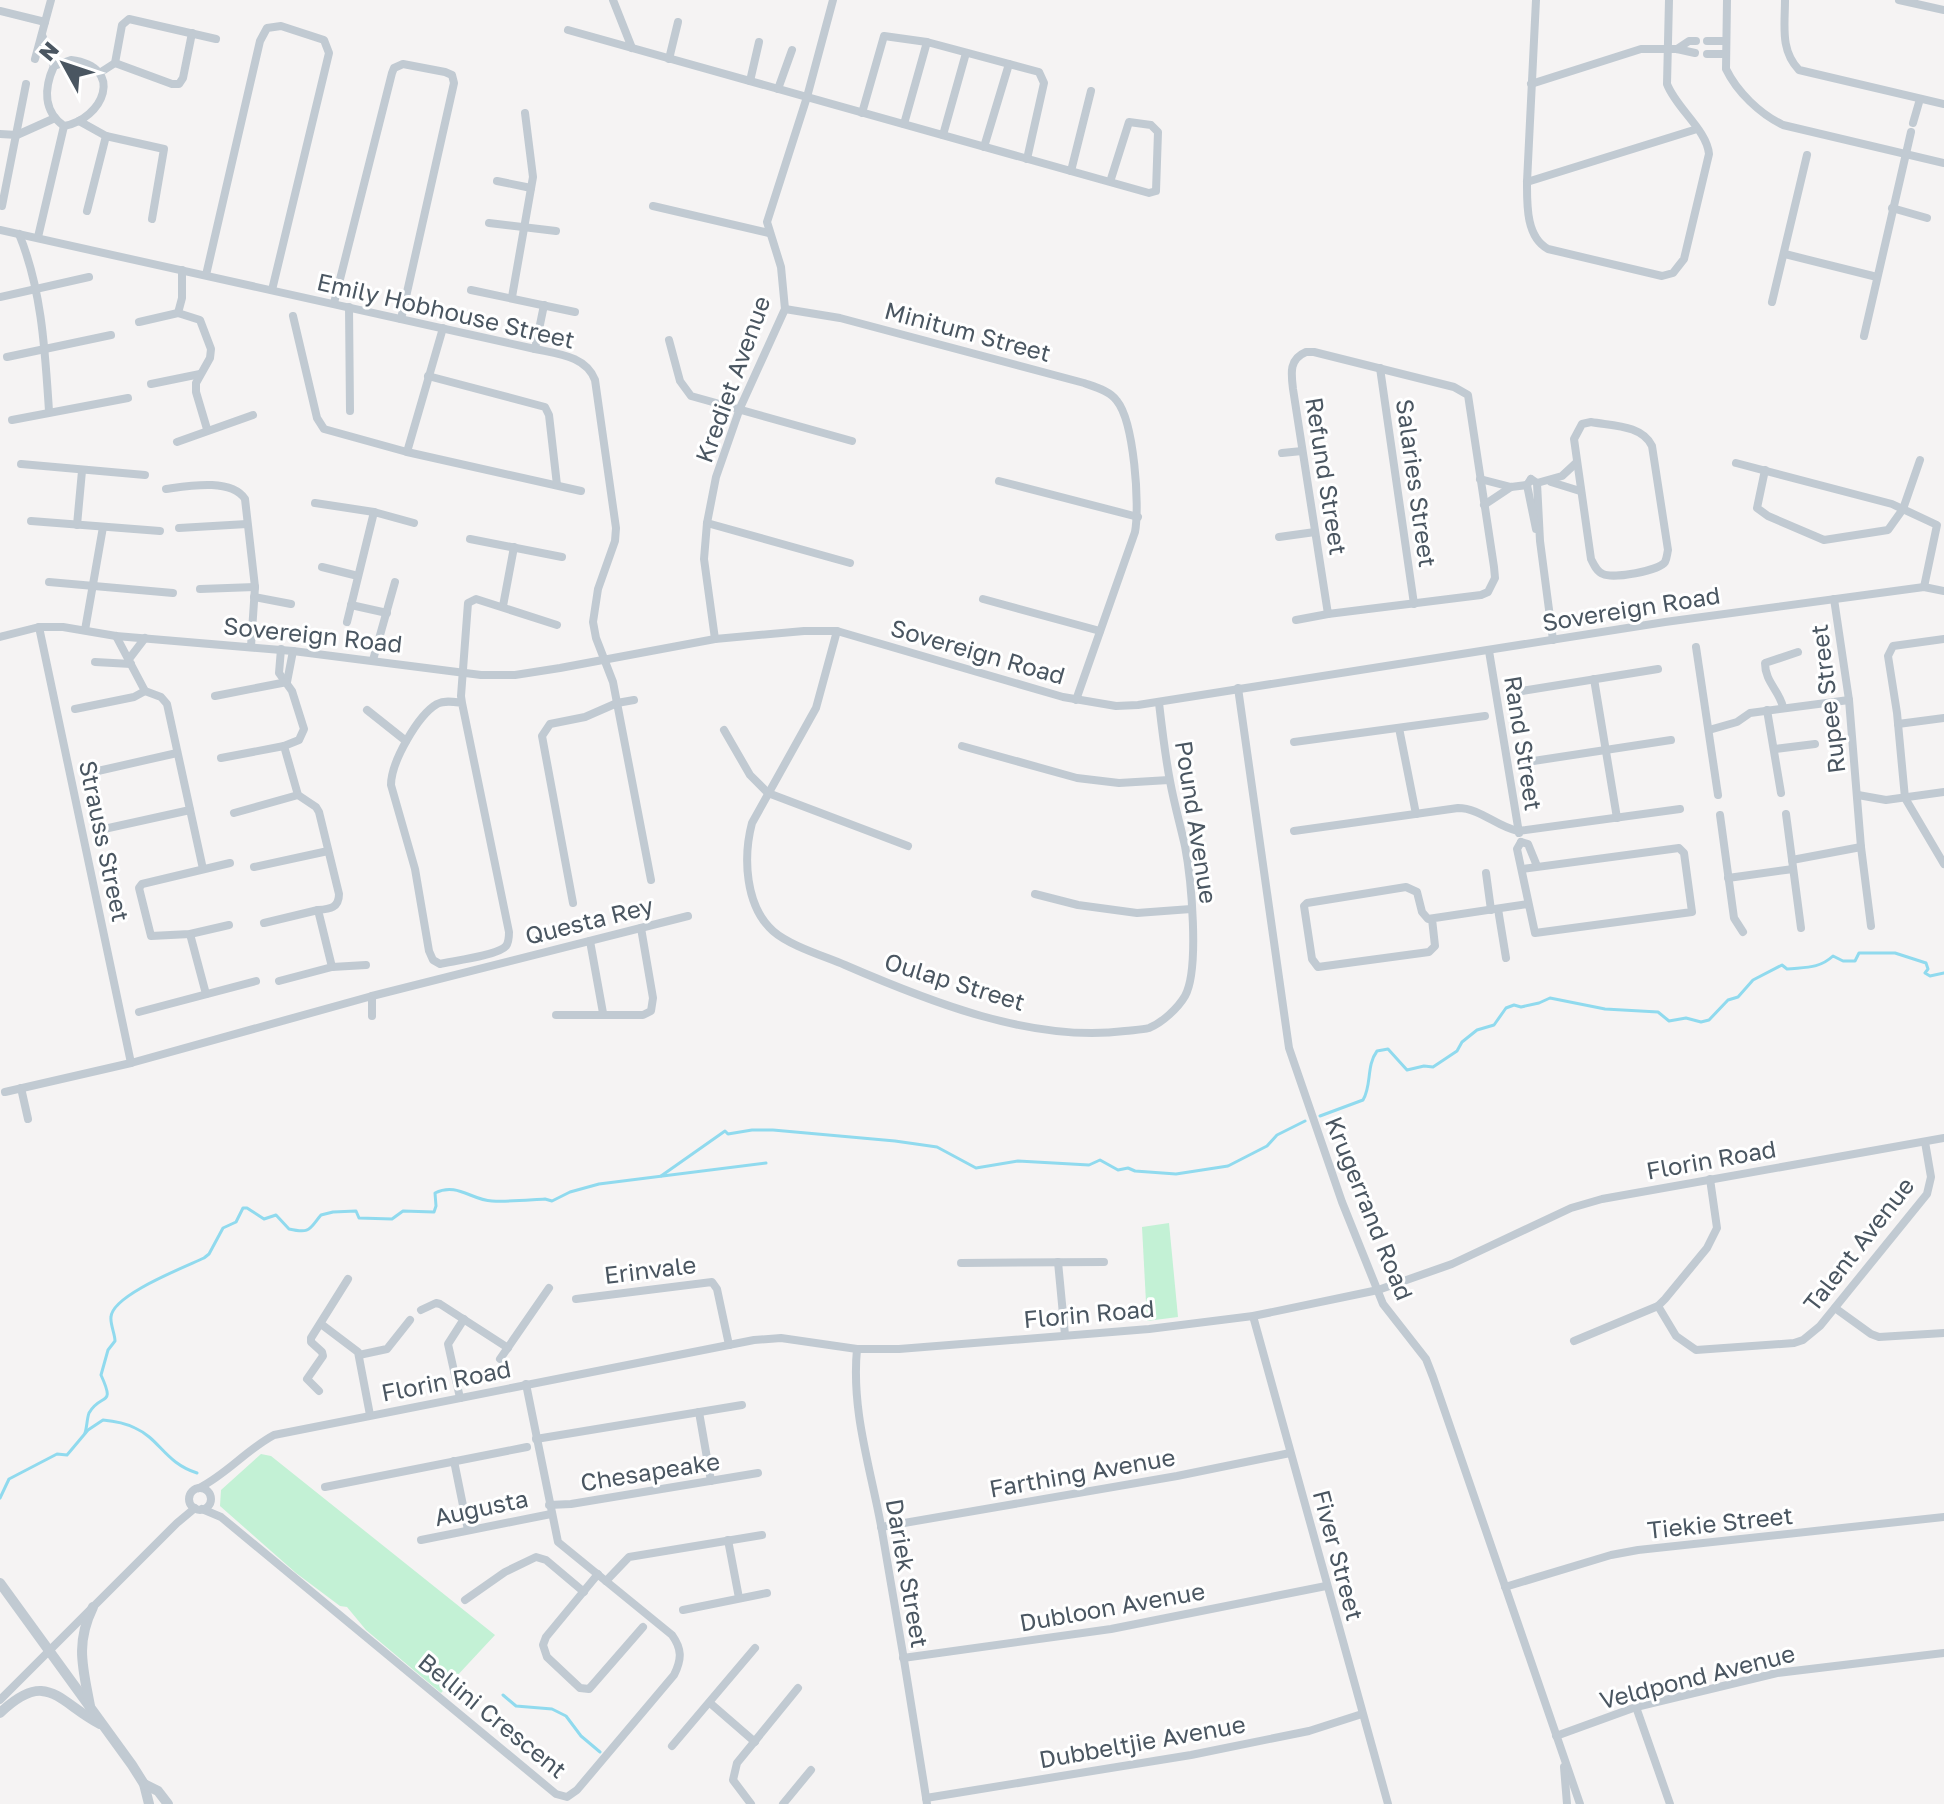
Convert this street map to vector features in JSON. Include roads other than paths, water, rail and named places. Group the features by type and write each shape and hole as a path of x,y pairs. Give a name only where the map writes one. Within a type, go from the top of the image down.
{"street":[{"path":"35,59 51,0"},
{"path":"613,0 632,48"},
{"name":"Krediet Avenue","path":"715,639 704,559 707,523 716,477 740,408 785,309 781,267 767,222 807,97 833,0"},
{"path":"1536,0 1527,182 1532,229 1543,246 1656,275 1668,275 1678,269 1684,259 1709,154 1708,144 1668,89 1669,0"},
{"path":"1727,0 1726,69 1730,78 1766,117 1783,125 1944,163"},
{"path":"1785,0 1784,40 1787,52 1799,70 1944,104"},
{"path":"1899,0 1944,10"},
{"path":"0,11 45,22"},
{"path":"101,72 115,63 124,21 129,19 216,39"},
{"path":"669,59 678,22"},
{"path":"206,275 260,41 267,28 281,26 324,40 329,53 272,290"},
{"path":"568,30 1149,193 1156,191 1158,132 1155,128 1132,120 1129,122 1110,182"},
{"path":"115,63 179,84 192,33"},
{"path":"42,35 54,66"},
{"path":"862,113 884,36 927,42 1039,72 1044,83 1027,159"},
{"path":"1677,49 1689,41 1696,41"},
{"path":"1707,41 1726,41"},
{"path":"750,81 759,42"},
{"path":"904,124 927,42"},
{"path":"1531,84 1641,49 1667,48 1695,53"},
{"path":"778,89 792,50"},
{"path":"943,135 966,53"},
{"path":"1707,54 1726,54"},
{"path":"61,61 82,61 101,72 104,82 98,104 79,121 64,126 55,118 47,103 48,80 54,66 61,61"},
{"path":"334,303 394,68 403,64 445,72 452,75 454,83 401,319"},
{"path":"984,147 1009,64"},
{"path":"2,206 26,84"},
{"path":"1071,171 1091,91"},
{"path":"1864,336 1920,99"},
{"path":"512,297 526,227 533,165 525,113"},
{"path":"0,134 17,135 55,118"},
{"path":"79,121 106,136 162,147 166,152 152,219"},
{"path":"38,237 64,126"},
{"path":"1527,182 1697,129"},
{"path":"87,211 106,136"},
{"path":"1772,302 1807,155"},
{"path":"497,181 531,188"},
{"path":"653,206 769,233"},
{"path":"1892,208 1927,218"},
{"path":"489,223 556,231"},
{"name":"Emily Hobhouse Street","path":"0,230 334,303 570,357 584,363 595,380 616,528 615,541 594,606 596,638 613,682 651,880"},
{"path":"19,234 28,258 46,348 49,411"},
{"path":"1785,254 1877,277"},
{"path":"178,313 182,298 182,270"},
{"path":"0,297 89,277"},
{"path":"471,290 575,312"},
{"path":"535,349 544,305"},
{"path":"349,307 350,411"},
{"name":"Minitum Street","path":"785,309 840,318 1084,383 1113,395 1126,418 1138,496 1138,517"},
{"path":"139,322 178,313 196,318 202,324 211,349 196,392 207,429"},
{"path":"293,316 317,418 324,429 407,452 581,491"},
{"path":"407,452 443,328"},
{"path":"7,357 111,335"},
{"path":"669,340 684,389 691,396 852,441"},
{"name":"Refund Street","path":"1314,352 1380,368 1454,387 1468,395 1494,567 1492,588 1481,595 1328,614 1291,369 1300,354 1314,352"},
{"name":"Salaries Street","path":"1380,368 1414,604"},
{"path":"151,384 200,374"},
{"path":"428,376 545,407 549,415 557,485"},
{"path":"12,420 128,398"},
{"path":"177,442 253,415"},
{"path":"1591,422 1633,430 1649,439 1668,550 1664,563 1660,567 1615,577 1596,569 1591,559 1580,491 1581,476 1576,463 1574,439 1582,424 1591,422"},
{"path":"1282,453 1302,451"},
{"path":"1765,470 1757,508 1768,516 1824,540 1883,532 1892,526 1903,509 1920,460"},
{"path":"1548,482 1562,476 1576,463"},
{"path":"1736,463 1903,509 1941,526 1924,587"},
{"path":"21,464 145,475"},
{"path":"77,525 82,471"},
{"path":"1480,479 1511,487 1527,485"},
{"path":"1540,541 1527,485 1531,479 1537,483 1548,482 1580,491"},
{"path":"999,481 1138,517 1076,700"},
{"path":"1537,483 1540,541 1553,640"},
{"path":"166,489 207,485 235,489 245,499 254,592 251,646"},
{"path":"1484,505 1511,487"},
{"path":"315,503 374,512 414,523"},
{"path":"347,622 374,512"},
{"path":"31,521 160,531"},
{"path":"707,523 850,563"},
{"path":"179,528 247,524"},
{"path":"85,630 103,527"},
{"path":"1279,537 1315,532"},
{"path":"470,539 562,557"},
{"path":"503,606 514,547"},
{"path":"322,567 358,576"},
{"path":"49,582 173,593"},
{"path":"373,660 395,582"},
{"name":"Sovereign Road","path":"0,637 39,627 85,630 116,636 281,649 481,675 515,675 715,639 837,631 1076,700 1116,706 1159,703 1665,622 1924,587 1944,591"},
{"path":"200,589 254,592 291,604"},
{"path":"983,599 1100,631"},
{"name":"Rupee Street","path":"1834,599 1849,700 1871,926"},
{"path":"462,703 438,704 406,741 391,771 391,785 415,869 433,960 440,964 504,948 509,941 462,703 461,672 470,600 503,606 557,625"},
{"path":"351,605 387,613"},
{"path":"1296,620 1328,614"},
{"name":"Strauss Street","path":"39,627 131,1063"},
{"path":"768,793 816,708 837,631"},
{"path":"116,636 145,691 161,697 167,704 203,869"},
{"path":"130,661 145,638"},
{"path":"1944,639 1893,646 1888,656 1905,798 1944,864"},
{"path":"1696,647 1718,795"},
{"path":"221,758 284,746 299,740 304,729 287,682 279,671 281,649"},
{"path":"287,682 293,651"},
{"name":"Rand Street","path":"1489,651 1521,842"},
{"path":"1783,707 1778,693 1768,682 1765,663 1798,652"},
{"path":"95,662 130,661"},
{"path":"1522,691 1658,669"},
{"path":"1594,679 1617,818"},
{"path":"215,696 287,682"},
{"name":"Krugerrand Road","path":"1238,688 1289,1048 1342,1202 1383,1304 1426,1359 1580,1804"},
{"path":"75,709 134,697 145,691"},
{"path":"573,903 542,736 550,724 585,717 617,703 634,700"},
{"path":"1709,730 1737,722 1750,713 1849,700"},
{"name":"Pound Avenue","path":"1159,703 1169,780 1185,848 1191,909 1193,970 1185,995"},
{"path":"367,710 406,741"},
{"path":"1767,710 1781,793"},
{"path":"1294,742 1485,716"},
{"path":"1898,724 1944,718"},
{"path":"1399,728 1416,814"},
{"path":"724,730 750,775 768,793 908,846"},
{"path":"1527,762 1671,740"},
{"path":"1775,749 1815,744"},
{"path":"264,923 330,909 339,902 316,807 298,795 284,746"},
{"path":"962,746 1077,778 1119,783 1169,780"},
{"path":"89,773 177,753"},
{"path":"1858,795 1886,800 1944,792"},
{"name":"Oulap Street","path":"768,793 752,823 748,839 747,867 751,894 773,931 790,941 893,986 982,1016 1062,1032 1110,1033 1150,1028 1168,1016 1185,995"},
{"path":"234,813 298,795"},
{"path":"1294,831 1466,808 1502,828 1518,831 1680,809"},
{"path":"104,829 190,810"},
{"path":"1786,814 1801,928"},
{"path":"1720,815 1734,918 1743,932"},
{"path":"1522,869 1679,848 1684,853 1692,912 1539,935 1532,930 1517,849 1521,842 1528,844 1537,866"},
{"path":"1728,878 1861,847"},
{"path":"254,867 328,851"},
{"path":"229,925 190,934 151,936 139,888 142,884 230,863"},
{"path":"1486,873 1506,958"},
{"path":"1432,919 1435,946 1429,952 1318,967 1312,959 1304,906 1406,887 1414,889 1424,916 1432,919 1528,904"},
{"path":"1035,894 1078,905 1137,913 1191,909"},
{"path":"318,910 332,967"},
{"name":"Questa Rey","path":"372,996 688,916"},
{"path":"556,1015 643,1015 651,1011 653,998 641,928"},
{"path":"190,934 206,994"},
{"path":"590,941 603,1013"},
{"path":"279,981 332,967 366,965"},
{"path":"139,1012 256,981"},
{"path":"5,1092 131,1063 372,996 372,1016"},
{"path":"21,1088 28,1119"},
{"name":"Florin Road","path":"199,1488 274,1435 729,1345 781,1338 857,1349 958,1345 1149,1329 1253,1316 1378,1290 1452,1264 1571,1208 1602,1199 1944,1138"},
{"name":"Talent Avenue","path":"1658,1306 1676,1336 1696,1350 1794,1343 1811,1334 1927,1194 1931,1177 1925,1142"},
{"path":"1574,1341 1658,1306 1707,1248 1717,1228 1710,1179"},
{"path":"1058,1262 1065,1335"},
{"path":"961,1263 1104,1262"},
{"path":"319,1391 307,1379 323,1356 311,1341 348,1279"},
{"name":"Erinvale","path":"576,1299 712,1282 717,1289 729,1345"},
{"path":"500,1359 549,1288"},
{"path":"421,1310 438,1303 508,1348"},
{"path":"1835,1308 1879,1337 1944,1333"},
{"name":"Fiver Street","path":"1253,1316 1388,1804"},
{"path":"460,1398 448,1344 464,1319"},
{"path":"359,1355 387,1349 410,1320"},
{"path":"321,1324 354,1347 359,1355 370,1415"},
{"name":"Dariek Street","path":"857,1349 856,1404 881,1527 927,1801"},
{"name":"Bellini Crescent","path":"195,1506 221,1517 562,1797 577,1790 674,1675 680,1662 680,1646 672,1635 558,1542 526,1384"},
{"path":"536,1439 742,1405"},
{"path":"699,1412 711,1481"},
{"path":"325,1487 527,1447"},
{"name":"Farthing Avenue","path":"881,1527 1177,1476 1290,1453"},
{"path":"454,1461 468,1530"},
{"name":"Florin Road","path":"210,1498 232,1466"},
{"name":"Chesapeake","path":"550,1509 758,1473"},
{"path":"0,1700 195,1506 208,1506 210,1498 206,1490 199,1488 193,1491 195,1506"},
{"name":"Bellini Crescent","path":"210,1498 221,1517"},
{"name":"Augusta","path":"421,1540 550,1509"},
{"name":"Tiekie Street","path":"1505,1587 1611,1555 1638,1550 1944,1517"},
{"path":"643,1627 592,1687 586,1690 547,1657 543,1645 546,1637 584,1592 629,1557 762,1535"},
{"path":"728,1540 739,1598"},
{"path":"465,1600 505,1572 536,1557 546,1560 584,1592"},
{"path":"0,1583 144,1784 149,1804"},
{"name":"Dubloon Avenue","path":"903,1658 1111,1629 1326,1586"},
{"path":"683,1610 767,1593"},
{"path":"91,1709 80,1648 93,1607"},
{"path":"672,1746 755,1648"},
{"name":"Veldpond Avenue","path":"1556,1736 1636,1707 1777,1673 1944,1653"},
{"path":"751,1804 738,1789 733,1772 798,1688"},
{"path":"0,1713 21,1696 45,1691 60,1695 102,1725"},
{"path":"710,1703 755,1742"},
{"path":"1636,1707 1670,1804"},
{"name":"Dubbeltjie Avenue","path":"927,1801 1205,1752 1309,1731 1362,1714"},
{"name":"Krugerrand Road","path":"1565,1763 1567,1804"},
{"path":"783,1804 811,1770"},
{"path":"144,1784 158,1791 168,1803"}],"waterway":[{"path":"1320,1116 1363,1100 1371,1063 1377,1051 1388,1049 1407,1070 1433,1067 1457,1051 1462,1042 1477,1030 1494,1025 1506,1008 1514,1005 1521,1007 1550,998 1605,1009 1658,1012 1669,1021 1686,1018 1701,1022 1709,1020 1728,1000 1738,997 1753,980 1782,965 1787,969 1806,967 1833,956 1843,961 1855,961 1859,953 1895,953 1926,963 1928,969 1925,973 1930,976 1944,973"},
{"path":"661,1176 725,1131 728,1134 752,1130 937,1147 976,1168 1018,1161 1089,1165 1100,1160 1118,1170 1128,1168 1176,1174 1228,1166 1267,1146 1277,1135 1305,1121"},
{"path":"85,1433 89,1413 107,1396 101,1375 108,1350 115,1341 111,1320 115,1309 136,1291 204,1258 223,1228 236,1222 243,1208 264,1219 276,1215 289,1229 302,1231 309,1229 321,1215 333,1212 356,1211 359,1218 392,1219 403,1211 434,1212 435,1193 443,1190 457,1190 492,1201 552,1201 599,1184 766,1163"},
{"path":"0,1498 9,1479 57,1454 67,1455 88,1430 103,1420 131,1426 144,1433 177,1463 197,1473"},
{"path":"503,1695 516,1706 552,1709 566,1716 581,1736 600,1752"}]}
